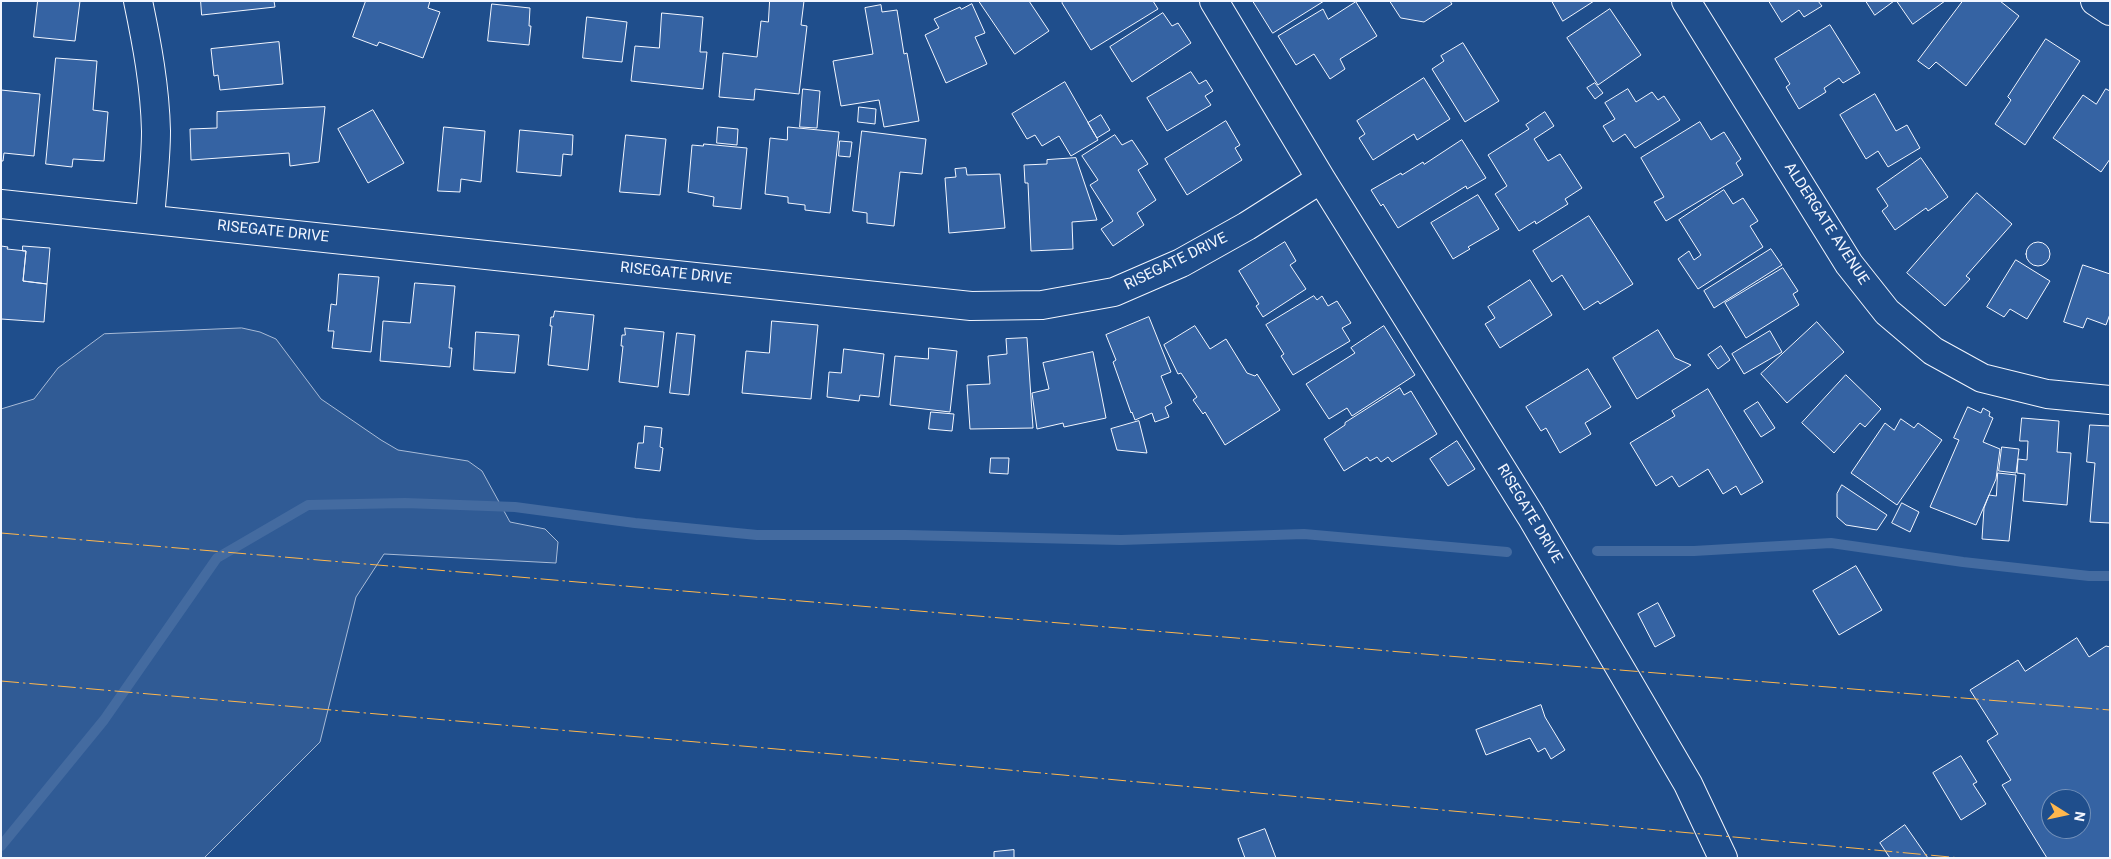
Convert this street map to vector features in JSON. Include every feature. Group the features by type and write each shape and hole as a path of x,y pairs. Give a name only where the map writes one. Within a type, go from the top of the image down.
{"street":[{"path":"138,1 150,68 156,132 150,219"},
{"name":"RISEGATE DRIVE","path":"1214,1 1531,516 1688,784 1723,858"},
{"name":"ALDERGATE AVENUE","path":"1686,1 1849,264 1887,312 1933,351 1982,378 2047,394 2110,400"},
{"path":"2095,1 2110,11"},
{"name":"RISEGATE DRIVE","path":"1,204 971,306 1042,305 1114,292 1181,263 1247,226 1322,178"}],"shaded area":[{"path":"242,328 260,332 276,339 321,399 381,440 398,450 468,461 482,471 510,522 545,529 558,542 556,563 384,554 356,597 320,742 204,858 1,858 1,409 34,399 58,368 104,334"}],"building":[{"path":"38,1 80,1 75,41 34,37"},
{"path":"201,1 274,1 275,7 202,15"},
{"path":"366,1 430,1 428,8 440,12 423,58 379,42 377,46 353,37"},
{"path":"770,1 804,1 801,25 807,26 799,94 755,89 754,100 719,97 723,53 757,57 761,21 768,22"},
{"path":"979,1 1029,1 1049,31 1015,54"},
{"path":"1064,1 1153,1 1158,9 1091,50 1062,3"},
{"path":"1253,1 1324,1 1273,33"},
{"path":"1390,1 1450,1 1452,4 1424,22 1401,18"},
{"path":"1552,1 1594,1 1563,21"},
{"path":"1769,1 1818,1 1822,6 1804,17 1799,10 1782,22"},
{"path":"1866,1 1894,1 1875,15"},
{"path":"1897,1 1945,1 1913,24"},
{"path":"1963,1 2000,1 2019,16 1966,86 1936,62 1929,69 1918,61"},
{"path":"1356,2 1377,36 1340,59 1345,69 1330,79 1314,54 1296,65 1278,36 1323,9 1328,19"},
{"path":"492,4 530,8 529,45 488,41"},
{"path":"972,4 985,33 975,37 987,64 946,83 925,35 939,28 934,19 960,7 961,9"},
{"path":"881,5 882,12 897,10 904,54 907,53 919,121 884,127 879,100 841,106 833,61 873,54 865,8"},
{"path":"1610,9 1641,55 1598,85 1567,38"},
{"path":"662,13 703,17 700,52 707,52 703,89 631,81 635,46 659,48"},
{"path":"1163,13 1172,26 1178,23 1191,43 1132,82 1110,47"},
{"path":"587,17 627,22 622,62 583,58"},
{"path":"1830,25 1860,73 1843,83 1839,78 1824,88 1826,92 1799,109 1786,87 1790,84 1775,59"},
{"path":"2046,39 2080,61 2025,145 1995,124 2011,100 2008,97"},
{"path":"279,42 283,84 220,90 218,75 214,76 211,49"},
{"path":"1463,43 1499,101 1465,122 1432,69 1444,61 1441,56"},
{"path":"56,58 97,61 93,110 108,112 104,161 73,159 72,167 46,164"},
{"path":"1191,72 1199,84 1206,80 1213,91 1205,96 1211,105 1167,131 1147,98"},
{"path":"1424,78 1450,119 1417,140 1414,134 1373,160 1359,138 1365,134 1357,121"},
{"path":"1065,82 1098,140 1071,156 1059,136 1042,146 1035,135 1027,139 1012,114"},
{"path":"1595,83 1603,93 1595,99 1587,88"},
{"path":"803,89 820,91 817,128 800,127"},
{"path":"1628,89 1636,102 1652,92 1658,100 1664,96 1680,120 1635,148 1625,134 1613,142 1603,126 1615,119 1605,103"},
{"path":"2106,89 2110,91 2110,159 2101,172 2053,138 2083,95 2096,104"},
{"path":"1,90 40,94 34,156 4,153 3,161 1,161"},
{"path":"1875,94 1896,131 1907,125 1920,148 1888,167 1878,151 1866,159 1840,115"},
{"path":"325,107 319,162 290,166 289,153 191,160 190,129 217,128 217,112"},
{"path":"859,107 876,109 875,124 858,122"},
{"path":"373,110 404,163 368,183 338,129"},
{"path":"1545,112 1554,126 1534,139 1548,161 1560,154 1582,188 1565,199 1568,204 1536,224 1535,221 1519,231 1495,194 1507,186 1488,155 1529,129 1526,125"},
{"path":"1101,115 1110,130 1097,138 1088,123"},
{"path":"1226,121 1240,145 1235,148 1242,160 1187,195 1165,159"},
{"path":"1700,122 1711,140 1724,132 1741,159 1736,163 1743,175 1666,221 1654,202 1664,197 1641,158"},
{"path":"444,127 485,131 481,182 461,179 460,192 438,191"},
{"path":"718,127 738,129 737,145 717,143"},
{"path":"788,127 839,132 830,213 805,210 805,205 788,203 788,197 765,194 770,138 787,140"},
{"path":"520,130 573,135 572,155 563,154 561,176 517,172"},
{"path":"862,131 926,139 922,174 900,172 894,226 867,223 867,213 853,211"},
{"path":"626,135 666,139 660,195 620,192"},
{"path":"1115,135 1122,145 1132,140 1148,164 1138,170 1156,200 1137,213 1144,225 1113,246 1101,229 1113,221 1090,185 1098,180 1082,156"},
{"path":"1462,140 1486,178 1467,189 1466,186 1398,228 1383,204 1381,206 1371,190 1423,162 1424,164"},
{"path":"840,141 852,142 850,157 839,156"},
{"path":"704,144 747,148 741,209 713,206 714,197 688,192 692,145 703,146"},
{"path":"1076,158 1097,220 1072,222 1073,249 1031,251 1028,183 1025,183 1024,165 1047,164 1047,160"},
{"path":"1921,158 1948,197 1928,211 1926,208 1895,230 1882,211 1888,206 1877,189"},
{"path":"966,168 967,175 1000,174 1005,228 949,233 945,178 956,177 955,169"},
{"path":"1724,190 1733,204 1743,198 1758,221 1750,226 1763,247 1698,289 1678,259 1689,251 1694,260 1701,255 1679,220"},
{"path":"1977,193 2012,224 1966,276 1970,279 1945,306 1907,273"},
{"path":"1478,195 1499,229 1468,247 1470,249 1453,259 1431,223"},
{"path":"1589,216 1633,284 1600,304 1598,301 1584,310 1562,275 1552,282 1533,251"},
{"path":"1285,242 1296,261 1290,265 1306,289 1263,317 1256,306 1259,304 1239,271"},
{"path":"2038,242 2047,245 2050,254 2047,263 2038,266 2029,263 2026,254 2029,245"},
{"path":"1,246 8,247 7,249 26,251 23,281 47,284 44,322 1,319"},
{"path":"23,246 50,248 47,284 23,281 26,251 23,251"},
{"path":"1771,249 1782,265 1714,308 1704,291"},
{"path":"2016,260 2050,281 2027,319 2010,309 2004,317 1987,307"},
{"path":"2083,265 2110,274 2110,314 2106,325 2087,318 2083,328 2064,322"},
{"path":"1783,268 1798,291 1793,294 1799,305 1746,338 1725,303"},
{"path":"339,274 379,277 371,352 332,348 334,331 328,331 331,304 336,305"},
{"path":"1530,280 1552,315 1500,348 1485,324 1495,318 1488,307"},
{"path":"415,283 455,286 449,348 452,348 450,367 380,361 383,321 410,323"},
{"path":"1314,296 1317,300 1322,296 1328,306 1337,301 1351,323 1342,328 1350,341 1293,375 1281,356 1284,354 1266,325"},
{"path":"555,311 594,315 588,370 548,365 552,326 550,326 551,317 553,317"},
{"path":"1149,317 1171,372 1161,376 1172,403 1165,407 1169,417 1155,422 1152,413 1135,420 1131,413 1113,362 1116,360 1106,335"},
{"path":"772,321 818,325 811,399 742,393 746,351 769,353"},
{"path":"1817,322 1844,352 1787,403 1761,374"},
{"path":"1195,326 1210,349 1226,339 1247,373 1255,376 1257,374 1280,410 1225,445 1205,412 1203,414 1193,400 1197,397 1181,373 1178,374 1164,345"},
{"path":"1384,326 1415,375 1352,416 1347,408 1329,419 1306,384 1355,353 1351,348"},
{"path":"625,328 664,332 658,387 619,382 623,346 621,346 622,335 625,335"},
{"path":"1658,330 1675,358 1691,365 1637,399 1613,358"},
{"path":"1770,331 1782,352 1744,374 1732,354"},
{"path":"476,332 519,335 515,373 474,370"},
{"path":"677,333 695,335 689,395 670,393"},
{"path":"1027,338 1033,428 970,429 967,385 990,384 988,356 1007,354 1006,339"},
{"path":"1721,346 1730,360 1718,369 1708,355"},
{"path":"929,348 957,351 950,412 890,405 895,356 928,359"},
{"path":"844,349 884,354 879,397 860,395 859,401 827,397 829,372 841,373"},
{"path":"1093,352 1106,418 1064,427 1063,423 1037,429 1032,393 1049,389 1043,363"},
{"path":"1588,369 1611,407 1585,423 1591,434 1560,453 1546,428 1541,431 1526,407"},
{"path":"1846,375 1881,409 1865,427 1860,423 1834,453 1802,423"},
{"path":"1400,388 1404,395 1411,391 1437,434 1392,462 1388,457 1381,462 1377,457 1370,461 1367,457 1344,471 1324,439 1345,425 1345,423"},
{"path":"1708,389 1763,482 1741,495 1736,486 1723,494 1708,469 1679,487 1672,476 1656,486 1630,443 1675,416 1672,411"},
{"path":"1758,402 1775,428 1761,437 1744,411"},
{"path":"1968,407 1981,413 1983,408 1990,412 1989,416 1993,418 1983,442 2000,449 1996,479 1976,525 1930,507 1959,440 1954,438"},
{"path":"931,412 954,414 952,431 929,429"},
{"path":"2022,418 2059,421 2057,452 2071,453 2067,505 2023,501 2025,474 2017,473 2018,459 2027,460 2028,441 2020,441"},
{"path":"1901,419 1914,428 1918,423 1942,440 1897,505 1851,473 1885,423 1894,430"},
{"path":"1139,421 1147,453 1117,450 1111,429"},
{"path":"2090,425 2110,426 2110,523 2090,522 2095,463 2087,462"},
{"path":"645,426 662,428 660,447 663,448 660,471 635,468 638,443 643,443"},
{"path":"1457,441 1475,469 1448,486 1430,459"},
{"path":"2002,447 2019,449 2016,473 1999,471"},
{"path":"991,458 1009,458 1008,474 990,473"},
{"path":"1998,473 2016,475 2009,541 1982,539 1984,508 1989,495 1996,496"},
{"path":"1842,485 1887,515 1877,530 1846,525 1837,517 1837,494"},
{"path":"1902,503 1919,512 1910,532 1892,523"},
{"path":"1856,566 1882,610 1839,635 1813,591"},
{"path":"1658,603 1675,636 1655,647 1638,614"},
{"path":"2077,638 2089,657 2106,646 2110,647 2110,858 2047,858 2002,785 2011,780 1987,741 1998,734 1970,690 2018,660 2025,671"},
{"path":"1541,705 1545,717 1565,750 1551,759 1545,748 1538,752 1530,738 1486,755 1476,730"},
{"path":"1961,756 1977,782 1973,784 1986,804 1961,820 1933,773"},
{"path":"1905,825 1928,858 1890,858 1880,843"},
{"path":"1265,829 1276,858 1245,858 1238,839"},
{"path":"1014,850 1014,858 994,858 994,852"}],"waterway":[{"path":"1,846 104,720 217,558 308,505 405,503 515,507 635,523 757,535 906,535 1121,540 1304,534 1507,552"},
{"path":"1597,551 1694,551 1831,543 1963,562 2089,576 2110,576"}],"power":[{"path":"1,533 1448,656 2110,710"},
{"path":"1,681 879,758 1961,858"}]}
